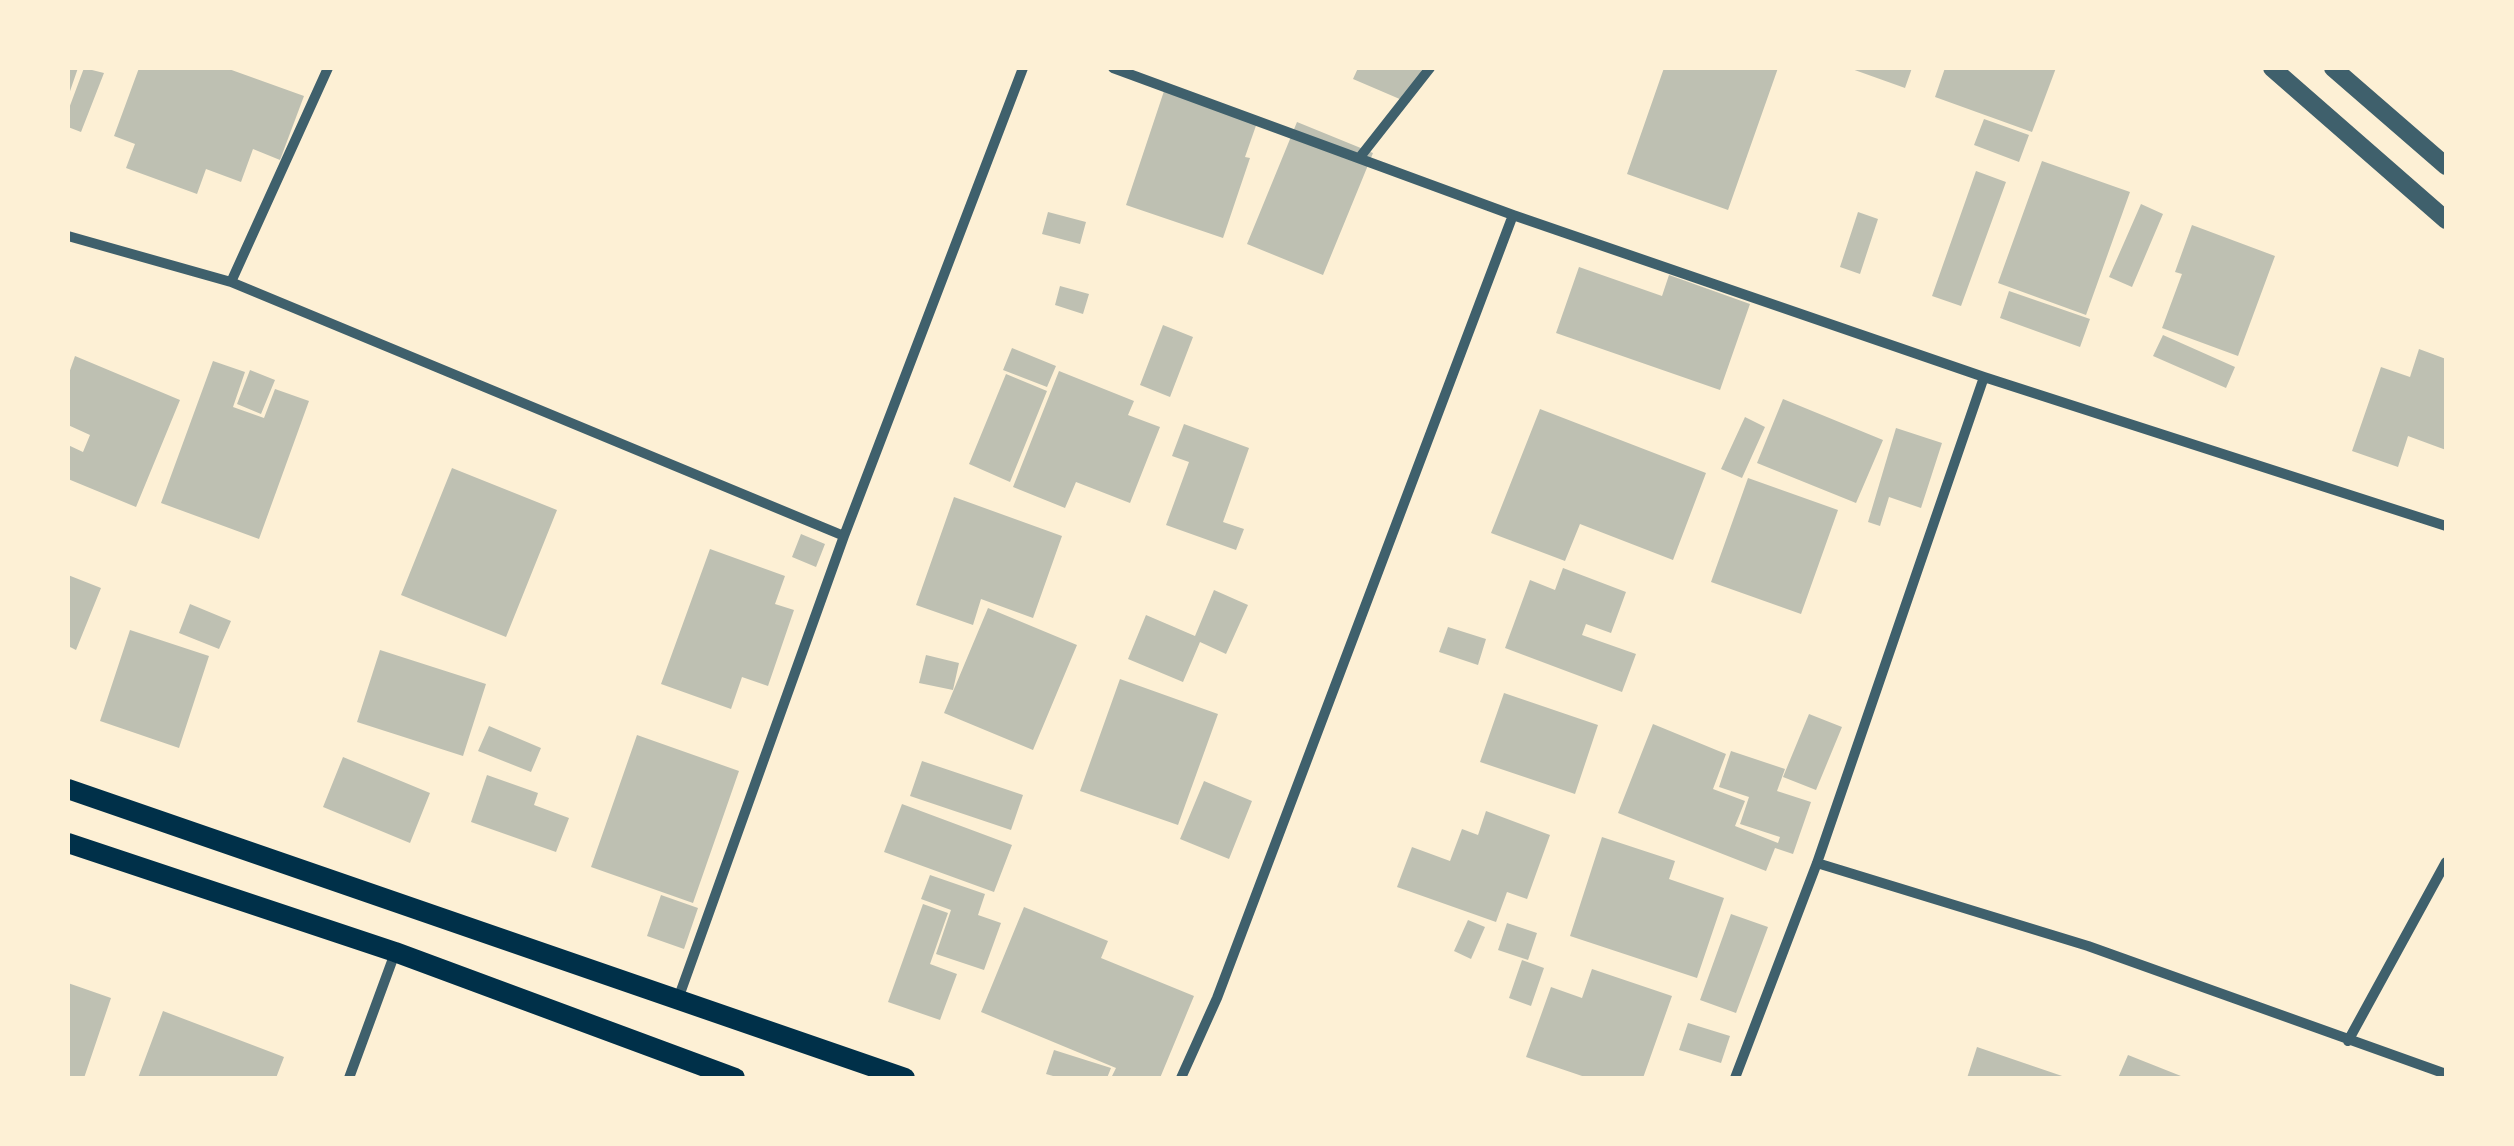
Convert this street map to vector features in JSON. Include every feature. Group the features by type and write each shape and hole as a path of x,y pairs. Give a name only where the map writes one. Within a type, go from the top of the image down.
{"main road":[{"path":"68,789 904,1078"},
{"path":"68,843 395,952 735,1078"}],"street":[{"path":"232,282 328,68"},
{"path":"677,1001 844,536 1023,68"},
{"path":"1113,68 1513,215 1984,377 2446,526"},
{"path":"1360,156 1430,68"},
{"path":"2272,68 2446,220"},
{"path":"2333,68 2446,166"},
{"path":"1181,1078 1217,998 1513,215"},
{"path":"68,236 232,282 844,536"},
{"path":"1735,1078 1817,863 1984,377"},
{"path":"2348,1041 2446,862"},
{"path":"1817,863 2088,946 2446,1074"},
{"path":"349,1078 395,952"}],"building":[{"path":"68,68 78,68 68,97"},
{"path":"84,68 104,73 81,132 68,127 68,111"},
{"path":"139,68 226,68 304,96 280,160 253,149 241,182 206,169 197,194 126,168 135,144 114,136"},
{"path":"1358,68 1422,70 1409,103 1353,79"},
{"path":"1664,68 1778,68 1728,210 1627,174"},
{"path":"1849,68 1912,68 1905,88"},
{"path":"1945,68 2056,68 2032,132 1935,97"},
{"path":"1166,85 1259,117 1245,157 1250,158 1223,238 1126,205"},
{"path":"1984,119 2029,135 2019,162 1974,145"},
{"path":"1297,122 1373,153 1323,275 1247,244"},
{"path":"2042,161 2130,192 2086,315 1998,283"},
{"path":"1976,171 2006,182 1961,306 1932,296"},
{"path":"2141,204 2163,214 2132,287 2109,277"},
{"path":"1048,212 1086,222 1080,244 1042,234"},
{"path":"1858,212 1878,219 1860,274 1840,267"},
{"path":"2192,225 2275,256 2238,356 2162,328 2182,274 2175,272"},
{"path":"1579,267 1662,296 1669,275 1750,304 1720,390 1556,333"},
{"path":"1060,286 1089,294 1083,314 1055,305"},
{"path":"2009,291 2090,319 2080,347 2000,318"},
{"path":"1163,325 1193,337 1170,397 1140,385"},
{"path":"2163,335 2235,367 2226,388 2153,356"},
{"path":"1012,348 1056,366 1047,387 1003,370"},
{"path":"2419,349 2446,359 2446,450 2408,436 2398,467 2352,451 2381,367 2410,377"},
{"path":"75,356 180,400 136,507 68,479 68,445 83,452 90,435 68,425 68,376"},
{"path":"213,361 245,372 233,407 264,418 275,389 309,401 259,539 161,503"},
{"path":"250,370 275,380 261,414 237,404"},
{"path":"1059,371 1134,401 1128,415 1160,427 1130,503 1076,482 1065,508 1013,487"},
{"path":"1006,374 1047,391 1010,482 969,464"},
{"path":"1783,399 1883,440 1856,503 1757,463"},
{"path":"1540,409 1706,473 1673,560 1580,524 1565,561 1491,533"},
{"path":"1745,417 1765,427 1742,478 1721,469"},
{"path":"1184,424 1249,448 1223,522 1244,529 1236,550 1166,525 1189,462 1172,456"},
{"path":"1896,428 1942,443 1921,508 1889,497 1880,526 1868,522"},
{"path":"452,468 557,510 506,637 401,595"},
{"path":"1748,478 1838,510 1801,614 1711,582"},
{"path":"954,497 1062,536 1033,618 981,599 973,625 916,605"},
{"path":"801,534 825,544 816,567 792,557"},
{"path":"710,549 785,576 775,604 794,610 768,686 742,677 731,709 661,684"},
{"path":"1563,568 1626,592 1611,633 1586,624 1582,635 1636,654 1622,692 1505,648 1530,580 1555,590"},
{"path":"68,575 101,588 76,650 68,646"},
{"path":"1214,590 1248,605 1226,654 1200,642 1183,682 1128,659 1146,615 1195,636"},
{"path":"190,604 231,621 219,649 179,633"},
{"path":"988,608 1077,645 1033,750 944,713"},
{"path":"1448,627 1486,639 1478,665 1439,652"},
{"path":"130,630 209,656 179,748 100,721"},
{"path":"380,650 486,684 463,756 357,722"},
{"path":"926,655 959,663 953,690 919,683"},
{"path":"1120,679 1218,714 1178,825 1080,791"},
{"path":"1504,693 1598,725 1575,794 1480,762"},
{"path":"1809,714 1842,727 1816,790 1783,777"},
{"path":"1653,724 1726,754 1713,789 1745,801 1735,826 1778,843 1780,837 1740,824 1749,797 1719,787 1731,751 1785,769 1777,791 1811,802 1793,854 1775,848 1766,871 1618,813"},
{"path":"489,726 541,748 531,772 478,751"},
{"path":"637,735 739,771 693,903 591,867"},
{"path":"343,757 430,793 410,843 323,807"},
{"path":"922,761 1023,795 1011,830 910,796"},
{"path":"487,775 538,793 534,805 569,818 556,852 471,822"},
{"path":"1204,781 1252,801 1229,859 1180,839"},
{"path":"902,804 1012,845 994,892 884,852"},
{"path":"1486,811 1550,835 1527,899 1507,892 1496,922 1397,887 1412,847 1450,861 1462,829 1478,835"},
{"path":"1602,837 1675,861 1669,879 1724,898 1697,978 1570,936"},
{"path":"930,875 985,894 978,915 1001,923 984,970 936,954 951,910 921,899"},
{"path":"661,895 698,908 684,949 647,936"},
{"path":"923,904 948,913 930,964 957,974 940,1020 888,1002"},
{"path":"1024,907 1108,941 1101,958 1194,996 1160,1078 1111,1078 1116,1068 981,1012"},
{"path":"1731,914 1768,927 1736,1013 1700,1000"},
{"path":"1468,920 1485,927 1471,959 1454,951"},
{"path":"1507,923 1537,933 1528,960 1498,950"},
{"path":"1522,960 1544,968 1531,1006 1509,998"},
{"path":"1592,969 1672,996 1643,1078 1588,1078 1526,1057 1551,987 1582,998"},
{"path":"68,983 111,998 84,1078 68,1078"},
{"path":"163,1011 284,1057 276,1078 138,1078"},
{"path":"1688,1023 1730,1036 1721,1063 1679,1050"},
{"path":"1977,1047 2068,1078 1967,1078"},
{"path":"1054,1050 1111,1068 1107,1078 1060,1078 1046,1074"},
{"path":"2128,1055 2186,1078 2118,1078"}]}
